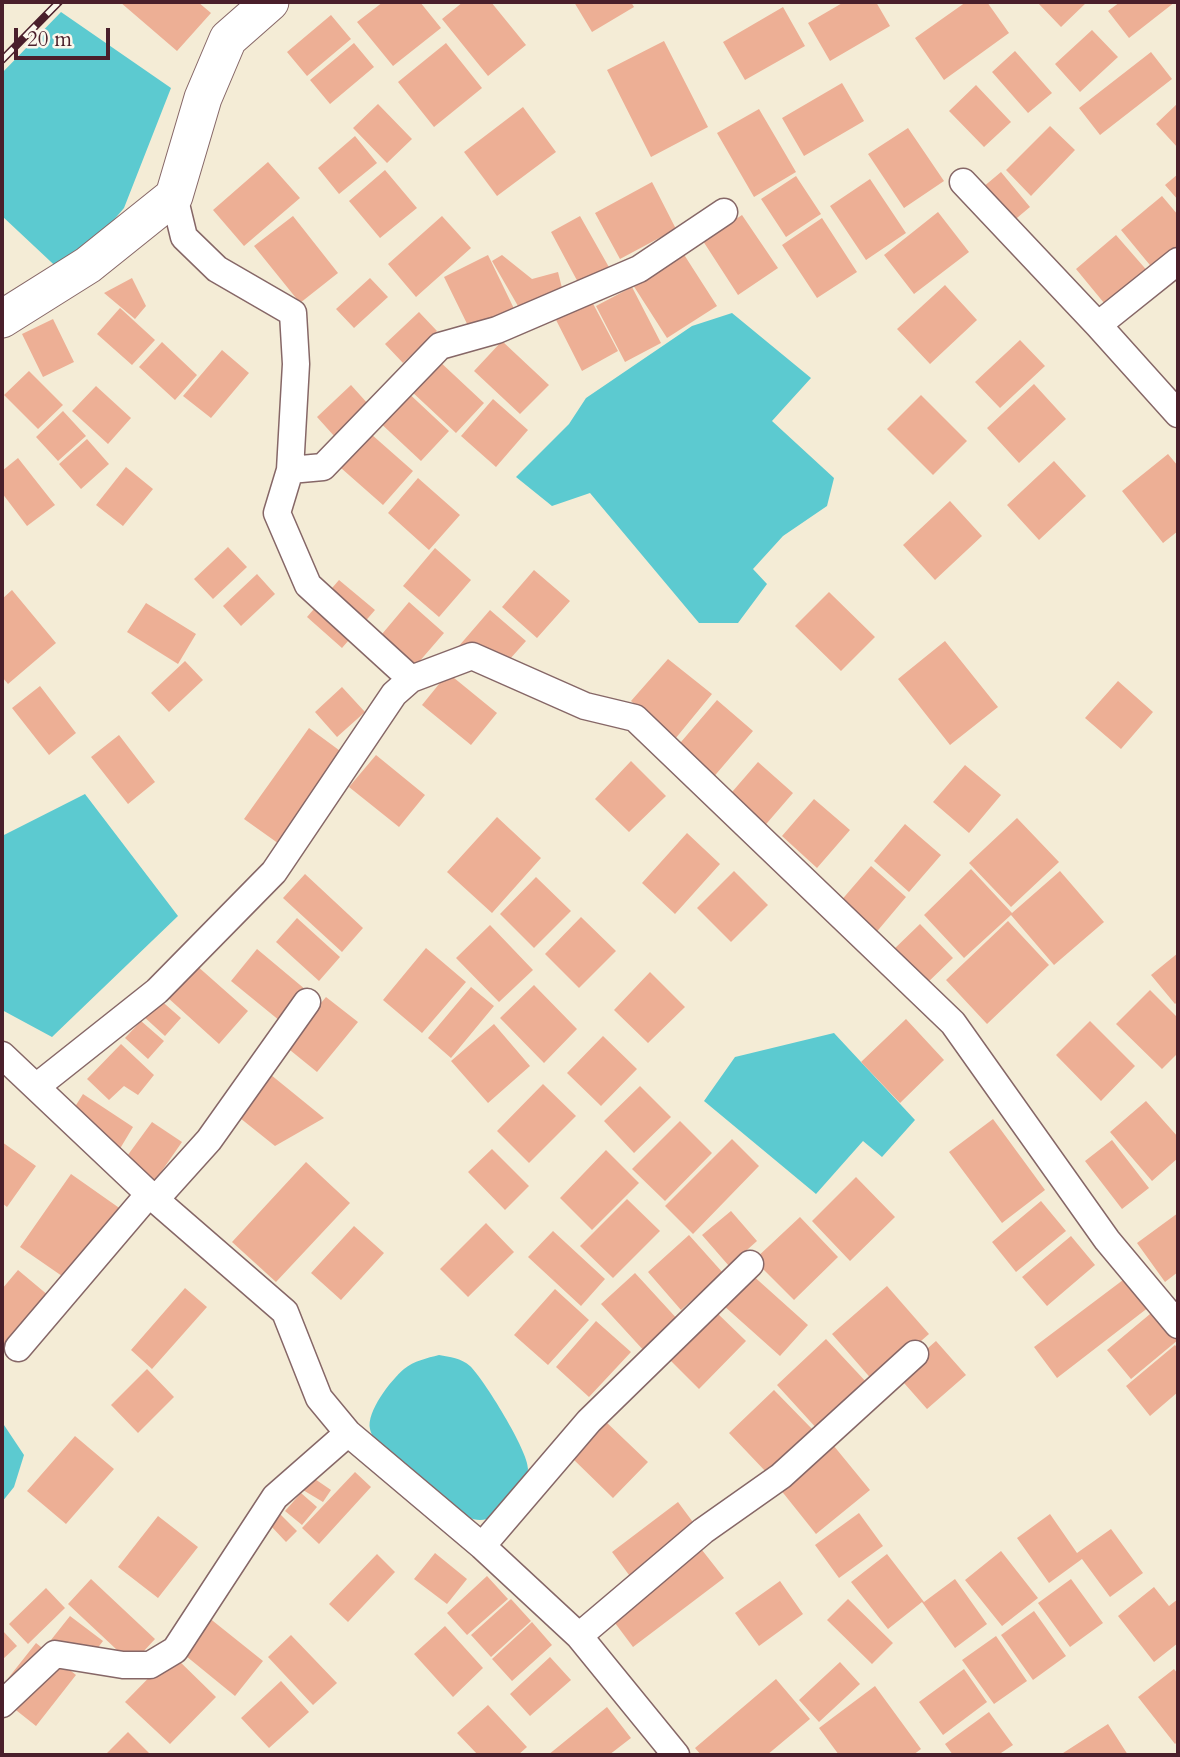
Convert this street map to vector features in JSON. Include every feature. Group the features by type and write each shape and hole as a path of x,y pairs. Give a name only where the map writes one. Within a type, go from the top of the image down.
{"street":[{"path":"270,2 228,39 203,98 174,196 184,237 217,269 293,313 296,364 290,470 277,513 308,585 411,679"},
{"path":"963,181 1178,414"},
{"path":"2,319 88,265 174,196"},
{"path":"290,470 323,467 440,346 498,330 639,268 724,212"},
{"path":"1098,325 1178,261"},
{"path":"36,1087 157,991 274,872 394,694 411,679 472,656 585,706 635,718 953,1023 1107,1240 1178,1325"},
{"path":"18,1348 152,1197 209,1140 307,1002"},
{"path":"2,1055 152,1197 285,1312 319,1398 348,1433 482,1546 579,1636 676,1755"},
{"path":"482,1546 589,1421 750,1264"},
{"path":"579,1636 703,1531 781,1476 915,1354"},
{"path":"2,1704 55,1654 123,1665 150,1665 175,1650 275,1497 348,1433"}],"water":[{"path":"61,12 171,88 124,208 66,276 2,216 2,73"},
{"path":"732,313 811,378 772,421 834,478 827,506 783,536 753,569 767,584 738,623 699,623 590,493 552,506 516,477 569,424 586,398 692,326"},
{"path":"85,794 178,916 52,1037 2,1010 2,836"},
{"path":"834,1033 915,1120 882,1157 863,1141 816,1194 704,1101 735,1057"},
{"path":"439,1355 463,1361 476,1373 504,1416 526,1460 528,1469 522,1484 500,1510 483,1520 467,1517 378,1444 371,1431 372,1414 393,1381 412,1364"},
{"path":"2,1422 24,1455 14,1487 2,1502"}],"building":[{"path":"120,2 198,2 211,13 177,51"},
{"path":"383,2 420,2 441,28 393,66 357,22"},
{"path":"463,2 491,2 526,45 488,76 442,19"},
{"path":"574,2 631,2 634,7 592,32"},
{"path":"844,2 876,2 890,26 830,61 808,23"},
{"path":"966,2 987,2 1009,33 944,80 915,38"},
{"path":"1037,2 1087,2 1061,27"},
{"path":"1120,2 1175,2 1129,38 1108,11"},
{"path":"783,7 805,46 745,80 723,42"},
{"path":"331,15 351,39 307,76 287,52"},
{"path":"1092,30 1118,57 1080,92 1055,64"},
{"path":"664,41 708,127 651,157 607,70"},
{"path":"354,43 374,67 330,104 310,80"},
{"path":"446,43 482,88 434,127 398,82"},
{"path":"1015,51 1052,93 1028,113 992,72"},
{"path":"1151,52 1172,79 1100,135 1079,108"},
{"path":"842,83 864,121 804,156 782,118"},
{"path":"976,85 1011,122 984,147 949,111"},
{"path":"1178,103 1178,148 1156,124"},
{"path":"378,104 412,139 387,163 353,128"},
{"path":"523,107 556,152 497,196 464,152"},
{"path":"759,109 796,172 754,197 717,133"},
{"path":"1050,126 1075,150 1031,196 1006,170"},
{"path":"908,128 944,181 904,208 868,154"},
{"path":"355,136 377,163 339,194 318,168"},
{"path":"268,162 300,198 244,246 213,210"},
{"path":"385,170 417,208 380,238 349,201"},
{"path":"1001,172 1030,207 1005,228 976,193"},
{"path":"1178,174 1178,200 1165,185"},
{"path":"796,176 821,214 786,237 761,199"},
{"path":"870,179 906,233 866,260 830,206"},
{"path":"652,182 676,229 620,259 595,213"},
{"path":"1162,196 1178,215 1178,249 1154,270 1121,230"},
{"path":"938,212 969,252 914,294 884,255"},
{"path":"742,215 778,268 738,295 703,241"},
{"path":"293,216 338,273 300,303 254,246"},
{"path":"442,216 471,248 416,297 388,264"},
{"path":"580,216 610,269 580,286 551,232"},
{"path":"822,218 857,272 817,298 782,245"},
{"path":"1116,235 1150,274 1109,309 1076,269"},
{"path":"683,253 717,306 667,338 633,285"},
{"path":"488,255 520,321 476,342 444,277"},
{"path":"502,255 532,279 558,272 566,304 529,325 492,261"},
{"path":"132,278 146,306 135,319 104,293"},
{"path":"370,278 388,297 354,328 336,309"},
{"path":"945,285 977,320 930,364 897,329"},
{"path":"632,287 661,343 625,362 596,306"},
{"path":"589,296 618,351 582,371 553,314"},
{"path":"120,308 155,340 132,365 97,334"},
{"path":"419,312 437,331 403,363 385,344"},
{"path":"53,319 74,362 43,377 22,334"},
{"path":"1020,340 1045,366 1000,408 975,382"},
{"path":"502,341 549,385 520,414 474,371"},
{"path":"162,342 197,375 175,400 139,367"},
{"path":"222,350 249,373 211,418 183,396"},
{"path":"438,360 484,403 456,433 410,390"},
{"path":"29,371 63,405 38,429 4,395"},
{"path":"1034,384 1066,419 1019,463 987,428"},
{"path":"351,385 369,405 335,437 317,417"},
{"path":"96,386 131,418 108,444 72,411"},
{"path":"403,388 449,431 421,461 375,418"},
{"path":"921,395 967,441 933,475 887,429"},
{"path":"493,399 528,430 496,467 461,436"},
{"path":"63,411 86,436 58,461 36,437"},
{"path":"371,434 413,471 383,505 341,468"},
{"path":"87,439 109,464 81,489 59,464"},
{"path":"1168,454 1178,466 1178,531 1163,543 1122,491"},
{"path":"18,458 55,505 27,526 2,493 2,471"},
{"path":"1054,461 1086,496 1039,540 1007,505"},
{"path":"126,467 153,489 123,526 96,505"},
{"path":"418,478 460,515 429,550 388,513"},
{"path":"950,501 982,536 935,580 903,545"},
{"path":"228,547 247,567 213,599 194,579"},
{"path":"435,548 471,580 439,617 403,586"},
{"path":"534,570 570,601 537,638 502,607"},
{"path":"257,574 275,594 241,626 223,606"},
{"path":"339,580 375,610 342,648 307,617"},
{"path":"12,590 56,643 8,684 2,677 2,599"},
{"path":"829,592 875,637 841,671 795,626"},
{"path":"409,602 444,633 412,670 377,640"},
{"path":"146,603 196,634 178,664 127,632"},
{"path":"490,610 526,641 493,678 458,647"},
{"path":"945,641 998,707 950,745 898,679"},
{"path":"668,659 712,694 675,739 631,701"},
{"path":"185,661 203,680 169,712 151,693"},
{"path":"448,673 497,713 471,745 422,705"},
{"path":"1118,681 1153,712 1121,749 1085,718"},
{"path":"40,686 76,733 49,755 12,708"},
{"path":"342,687 365,712 337,737 315,712"},
{"path":"717,700 753,731 711,780 675,749"},
{"path":"309,728 347,756 282,846 244,819"},
{"path":"119,735 155,782 128,804 91,757"},
{"path":"376,755 425,795 399,827 349,787"},
{"path":"631,761 666,796 629,832 595,799"},
{"path":"758,762 793,793 761,830 726,799"},
{"path":"965,765 1001,795 969,833 933,802"},
{"path":"814,799 850,830 817,868 782,836"},
{"path":"497,817 541,858 492,913 447,872"},
{"path":"1017,818 1059,862 1011,907 969,863"},
{"path":"905,824 941,855 909,892 874,861"},
{"path":"687,833 720,864 675,914 642,883"},
{"path":"871,866 906,897 874,935 839,903"},
{"path":"971,869 1012,913 1060,871 1104,922 1054,965 1011,915 964,958 924,915"},
{"path":"734,871 768,905 731,942 697,908"},
{"path":"305,874 363,928 342,952 283,898"},
{"path":"536,877 571,911 534,948 500,914"},
{"path":"581,917 616,951 579,988 545,954"},
{"path":"297,918 340,957 319,981 276,942"},
{"path":"1008,921 1049,965 987,1024 946,980"},
{"path":"920,924 953,958 924,986 891,952"},
{"path":"490,925 533,970 499,1002 456,958"},
{"path":"426,948 466,982 422,1033 383,1000"},
{"path":"257,949 306,990 280,1021 231,981"},
{"path":"1178,953 1178,1001 1175,1004 1151,975"},
{"path":"196,965 248,1011 219,1044 167,997"},
{"path":"650,972 685,1007 648,1043 614,1010"},
{"path":"534,985 577,1029 544,1063 500,1018"},
{"path":"471,987 494,1006 451,1058 428,1038"},
{"path":"1150,990 1178,1018 1178,1053 1162,1069 1116,1024"},
{"path":"326,997 358,1022 317,1072 285,1046"},
{"path":"158,998 181,1018 165,1036 142,1015"},
{"path":"906,1019 944,1060 900,1103 861,1062"},
{"path":"141,1021 164,1041 148,1059 125,1038"},
{"path":"1090,1021 1135,1066 1101,1101 1056,1055"},
{"path":"494,1024 530,1066 488,1103 451,1061"},
{"path":"603,1036 637,1069 601,1106 567,1073"},
{"path":"121,1044 154,1075 138,1095 124,1086 109,1100 87,1079"},
{"path":"260,1066 324,1118 275,1146 225,1106"},
{"path":"543,1084 576,1116 529,1163 497,1131"},
{"path":"640,1086 671,1117 634,1153 604,1121"},
{"path":"83,1094 133,1127 115,1157 66,1121"},
{"path":"1146,1101 1178,1137 1178,1158 1152,1181 1110,1132"},
{"path":"993,1119 1045,1190 1002,1223 949,1152"},
{"path":"680,1121 712,1153 665,1201 632,1169"},
{"path":"152,1122 182,1142 152,1185 122,1163"},
{"path":"732,1139 759,1166 693,1234 665,1206"},
{"path":"1112,1140 1149,1188 1122,1209 1085,1161"},
{"path":"2,1142 36,1166 7,1207 2,1203"},
{"path":"492,1149 529,1186 505,1210 468,1172"},
{"path":"606,1150 639,1183 592,1230 560,1198"},
{"path":"306,1162 350,1203 276,1282 232,1242"},
{"path":"71,1174 125,1212 75,1285 20,1247"},
{"path":"856,1177 895,1217 850,1261 812,1221"},
{"path":"627,1199 660,1231 613,1278 580,1246"},
{"path":"1041,1201 1066,1231 1016,1272 992,1242"},
{"path":"731,1211 757,1241 729,1266 702,1235"},
{"path":"1178,1213 1178,1272 1165,1282 1137,1243"},
{"path":"800,1217 838,1257 794,1300 754,1260"},
{"path":"486,1223 514,1252 468,1297 440,1269"},
{"path":"354,1226 384,1253 341,1300 311,1273"},
{"path":"553,1231 605,1279 581,1306 528,1257"},
{"path":"689,1235 723,1273 681,1310 648,1272"},
{"path":"1071,1236 1095,1265 1047,1306 1022,1277"},
{"path":"18,1270 49,1296 2,1351 2,1289"},
{"path":"635,1273 680,1322 646,1353 601,1304"},
{"path":"750,1273 808,1325 780,1356 723,1305"},
{"path":"1127,1277 1149,1307 1057,1378 1034,1347"},
{"path":"887,1286 929,1334 874,1382 832,1334"},
{"path":"185,1288 207,1307 152,1369 131,1350"},
{"path":"555,1289 589,1320 548,1365 514,1335"},
{"path":"713,1309 746,1341 699,1389 666,1356"},
{"path":"1156,1309 1178,1336 1178,1340 1131,1379 1107,1350"},
{"path":"596,1321 631,1352 589,1397 556,1367"},
{"path":"826,1339 869,1385 819,1431 777,1385"},
{"path":"936,1341 966,1375 927,1409 897,1375"},
{"path":"1175,1345 1178,1349 1178,1392 1150,1416 1126,1386"},
{"path":"147,1369 174,1397 138,1433 111,1405"},
{"path":"774,1390 813,1430 767,1473 729,1433"},
{"path":"604,1420 648,1462 613,1498 570,1456"},
{"path":"75,1436 114,1469 66,1524 27,1491"},
{"path":"829,1440 870,1490 816,1534 776,1484"},
{"path":"355,1472 371,1487 319,1544 302,1528"},
{"path":"312,1477 331,1490 323,1502 303,1490"},
{"path":"301,1493 317,1507 302,1525 285,1511"},
{"path":"678,1502 698,1529 632,1579 612,1552"},
{"path":"859,1513 883,1546 839,1578 815,1545"},
{"path":"280,1514 297,1531 286,1542 270,1525"},
{"path":"1050,1514 1077,1553 1111,1529 1143,1573 1110,1597 1082,1559 1049,1583 1017,1538"},
{"path":"158,1516 198,1547 158,1598 118,1567"},
{"path":"702,1550 724,1578 633,1647 612,1619"},
{"path":"1001,1551 1038,1598 1002,1626 965,1580"},
{"path":"435,1553 467,1579 447,1604 414,1579"},
{"path":"377,1554 395,1572 348,1622 329,1604"},
{"path":"887,1554 924,1602 955,1579 987,1624 955,1648 922,1602 888,1629 851,1582"},
{"path":"487,1576 508,1599 467,1635 447,1613"},
{"path":"91,1579 155,1639 132,1664 68,1604"},
{"path":"1071,1579 1103,1623 1070,1647 1038,1603"},
{"path":"780,1581 803,1614 759,1646 735,1613"},
{"path":"1154,1587 1169,1606 1178,1599 1178,1643 1154,1662 1118,1616"},
{"path":"46,1588 65,1608 28,1644 9,1624"},
{"path":"511,1599 531,1621 491,1657 471,1635"},
{"path":"848,1599 893,1643 872,1664 827,1620"},
{"path":"1034,1611 1066,1656 1033,1680 1001,1635"},
{"path":"203,1613 263,1661 235,1696 175,1647"},
{"path":"70,1616 103,1641 80,1671 47,1645"},
{"path":"532,1622 552,1645 512,1681 492,1659"},
{"path":"445,1626 483,1668 453,1697 414,1654"},
{"path":"2,1630 17,1646 2,1660"},
{"path":"291,1635 337,1683 313,1705 268,1657"},
{"path":"996,1636 1027,1681 994,1704 962,1660"},
{"path":"36,1643 76,1675 36,1726 2,1699 2,1686"},
{"path":"172,1654 216,1697 170,1744 125,1702"},
{"path":"550,1657 571,1680 530,1716 510,1694"},
{"path":"840,1662 860,1684 819,1722 799,1700"},
{"path":"964,1669 987,1702 943,1735 919,1702"},
{"path":"1174,1669 1178,1674 1178,1741 1175,1744 1138,1697"},
{"path":"776,1679 810,1719 767,1755 701,1755 695,1748"},
{"path":"281,1681 309,1712 269,1748 241,1718"},
{"path":"875,1686 921,1749 913,1755 839,1755 819,1728"},
{"path":"488,1705 527,1747 518,1755 478,1755 457,1733"},
{"path":"607,1707 631,1738 609,1755 548,1755"},
{"path":"989,1712 1013,1745 998,1755 953,1755 945,1744"},
{"path":"1108,1724 1128,1755 1060,1755"},
{"path":"128,1732 151,1755 105,1755"}],"railway":[{"path":"2,60 59,2"}]}
